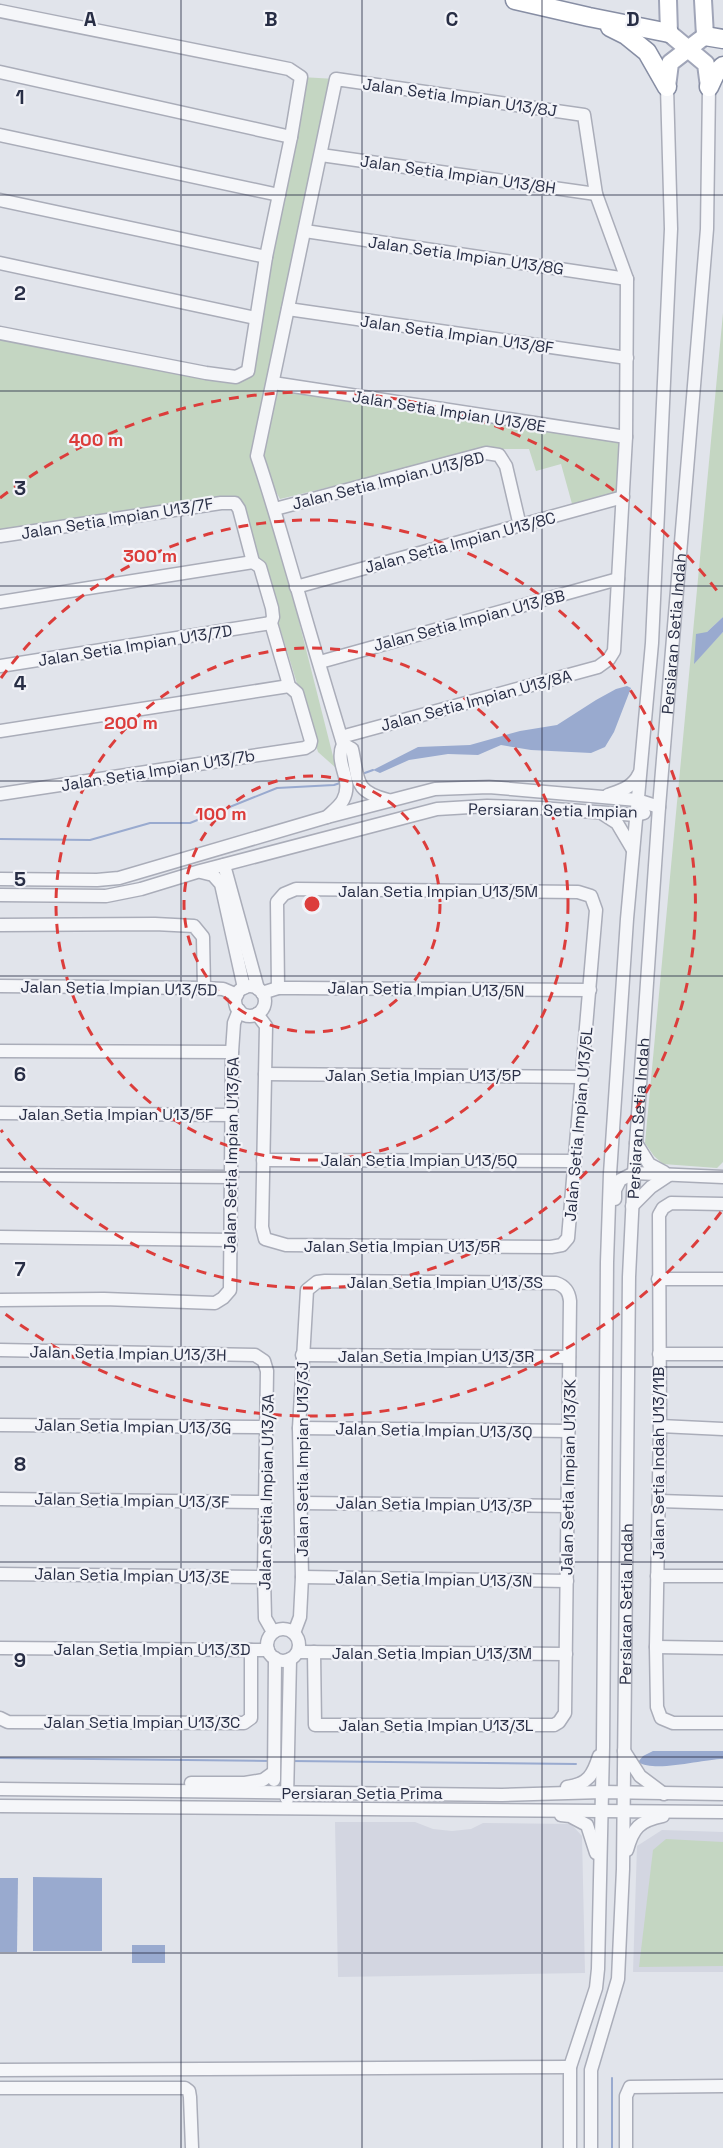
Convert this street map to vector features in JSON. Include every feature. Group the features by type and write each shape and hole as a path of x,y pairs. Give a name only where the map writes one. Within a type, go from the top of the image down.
{"highway":[{"path":"515,0 669,33"},
{"path":"589,17 626,35 647,52 668,87"},
{"path":"705,36 723,39"},
{"path":"709,87 715,74 723,66"}],"main road":[{"path":"668,0 669,33 706,64 709,87"},
{"path":"668,87 670,63 705,36 703,0"}],"street":[{"path":"0,11 289,69 301,77 255,318 248,371 236,377 0,333"},
{"path":"0,72 291,137"},
{"name":"Jalan Setia Impian U13/8J","path":"321,155 336,79 584,115 596,194"},
{"name":"Persiaran Setia Indah","path":"570,2148 570,2067 596,1988 598,1969 610,1174 633,851 652,643 671,229 668,87"},
{"name":"Persiaran Setia Indah","path":"591,2148 591,2070 618,1986 623,1869 629,1277 632,1206 659,807 707,229 709,87"},
{"path":"0,135 279,195"},
{"path":"321,155 257,456 275,509 342,741 339,753 348,763 354,788"},
{"name":"Jalan Setia Impian U13/8H","path":"321,155 596,194"},
{"path":"596,194 627,279 626,437 618,579"},
{"path":"0,200 266,257"},
{"name":"Jalan Setia Impian U13/8G","path":"304,231 627,279"},
{"path":"0,263 255,318"},
{"name":"Jalan Setia Impian U13/8F","path":"288,309 627,358"},
{"name":"Jalan Setia Impian U13/8E","path":"273,383 626,437"},
{"name":"Jalan Setia Impian U13/8D","path":"275,509 486,453 499,455 506,466 520,526"},
{"name":"Jalan Setia Impian U13/8C","path":"296,587 623,497"},
{"name":"Jalan Setia Impian U13/7F","path":"0,536 220,502 235,503 239,509 252,562"},
{"path":"0,602 252,562 260,567 272,608 271,623 289,686 0,731"},
{"name":"Jalan Setia Impian U13/8A","path":"342,741 598,667 609,659 614,651 618,579"},
{"name":"Jalan Setia Impian U13/8B","path":"320,662 618,579"},
{"name":"Jalan Setia Impian U13/7D","path":"0,666 271,623"},
{"name":"Jalan Setia Impian U13/7b","path":"0,794 304,748 310,745 311,741 297,693 289,686"},
{"path":"601,797 625,789 635,782 640,772"},
{"name":"Persiaran Setia Impian","path":"0,879 97,880 119,878 327,817 435,789 489,787 638,800 659,807"},
{"path":"354,788 390,800"},
{"path":"327,817 354,788"},
{"name":"Persiaran Setia Impian","path":"0,895 106,896 141,889 200,871 437,809 487,806 636,815 659,807"},
{"path":"601,812 617,823 633,851"},
{"path":"142,873 211,858 218,859 225,865 230,885 234,921 240,991 236,1003 238,1010 247,1015 257,1014 264,1007 265,1002 260,991 234,921 221,884 213,875 200,871"},
{"path":"230,885 231,868 245,859"},
{"path":"0,888 42,888 62,896"},
{"name":"Jalan Setia Impian U13/5M","path":"278,988 277,902 284,894 296,889 585,892 591,896 597,910 590,990"},
{"path":"0,925 166,924 194,926 203,937 204,988"},
{"name":"Jalan Setia Impian U13/5D","path":"0,986 204,988 240,991"},
{"path":"240,991 254,987 260,991"},
{"name":"Jalan Setia Impian U13/5N","path":"260,991 278,988 590,990"},
{"name":"Jalan Setia Impian U13/5L","path":"551,1247 562,1245 568,1238 590,990"},
{"name":"Jalan Setia Impian U13/5A","path":"0,1300 104,1299 215,1303 230,1290 232,1052 234,1023 238,1010"},
{"path":"257,1014 266,1026 263,1160"},
{"path":"0,1051 232,1052"},
{"name":"Jalan Setia Impian U13/5P","path":"265,1074 582,1077"},
{"name":"Jalan Setia Impian U13/5F","path":"0,1113 232,1115"},
{"path":"636,1143 649,1164 670,1175"},
{"name":"Jalan Setia Impian U13/5Q","path":"263,1160 575,1161"},
{"name":"Jalan Setia Impian U13/5R","path":"263,1160 262,1227 265,1239 285,1245 551,1247"},
{"path":"607,1262 614,1247 615,1190 620,1180 634,1173 723,1177"},
{"path":"0,1175 232,1177"},
{"path":"632,1206 651,1187 670,1175"},
{"name":"Jalan Setia Indah U13/11B","path":"723,1204 671,1203 663,1208 659,1215 660,1426 656,1647 657,1707 661,1718 673,1722 723,1723"},
{"path":"0,1237 231,1240"},
{"path":"658,1279 723,1280"},
{"name":"Jalan Setia Impian U13/3S","path":"311,1285 325,1281 555,1283 567,1290 570,1301"},
{"name":"Jalan Setia Impian U13/3J","path":"294,1633 300,1617 302,1577 299,1428 302,1355 305,1296 311,1285"},
{"name":"Jalan Setia Impian U13/3K","path":"566,1654 570,1301"},
{"name":"Jalan Setia Impian U13/3H","path":"0,1350 255,1355"},
{"path":"659,1354 723,1354"},
{"name":"Jalan Setia Impian U13/3A","path":"255,1355 264,1361 267,1371 264,1577 266,1618 273,1632"},
{"name":"Jalan Setia Impian U13/3R","path":"302,1355 569,1357"},
{"name":"Jalan Setia Impian U13/3G","path":"0,1425 266,1427"},
{"path":"660,1426 723,1428"},
{"name":"Jalan Setia Impian U13/3Q","path":"299,1428 568,1431"},
{"name":"Jalan Setia Impian U13/3F","path":"0,1499 265,1502"},
{"path":"659,1501 723,1503"},
{"name":"Jalan Setia Impian U13/3P","path":"301,1503 567,1506"},
{"name":"Jalan Setia Impian U13/3E","path":"0,1574 264,1577"},
{"path":"657,1576 723,1576"},
{"name":"Jalan Setia Impian U13/3N","path":"302,1577 567,1581"},
{"path":"274,1808 272,1654 268,1640 273,1632 280,1629 294,1633 299,1642 294,1655 287,1808"},
{"path":"656,1647 723,1648"},
{"name":"Jalan Setia Impian U13/3D","path":"0,1648 251,1650 272,1654"},
{"name":"Jalan Setia Impian U13/3C","path":"0,1718 8,1722 248,1722 251,1718 251,1650"},
{"name":"Jalan Setia Impian U13/3M","path":"294,1655 314,1652 566,1654"},
{"name":"Jalan Setia Impian U13/3L","path":"314,1652 315,1725 554,1725 560,1722 565,1713 566,1654"},
{"path":"272,1654 282,1660 294,1655"},
{"path":"502,1795 579,1785 593,1774 603,1747"},
{"path":"624,1750 640,1776 664,1794"},
{"path":"100,1790 123,1783 245,1783 263,1780 274,1772"},
{"path":"288,1772 300,1784 361,1785 385,1792"},
{"name":"Persiaran Setia Prima","path":"0,1789 502,1795 602,1792 723,1794"},
{"name":"Persiaran Setia Prima","path":"0,1806 723,1812"},
{"path":"536,1811 570,1816 587,1825 599,1863"},
{"path":"623,1869 632,1833 646,1820 690,1811"},
{"path":"0,2070 570,2067"},
{"path":"626,2148 626,2096 627,2089 633,2085 723,2086"},
{"path":"0,2088 185,2088 189,2091 190,2097 192,2148"}],"shaded area":[{"path":"335,1822 415,1822 433,1829 452,1831 471,1829 483,1823 571,1824 582,1836 585,1973 338,1977"},
{"path":"662,1830 723,1832 723,1972 633,1972 637,1846"}],"green space":[{"path":"301,77 336,79 273,383 626,437 623,497 574,511 561,464 536,471 529,449 487,449 280,499 258,459 336,768 318,752 241,501 234,497 0,532 0,338 206,373 248,371"},
{"path":"723,313 723,617 707,632 694,663 723,632 723,1162 717,1168 663,1164 645,1143"},
{"path":"666,1839 723,1842 723,1966 639,1967 653,1850"}],"water":[{"path":"723,617 723,632 694,664 696,634 707,632"},
{"path":"627,686 631,688 614,732 605,747 591,753 531,750 501,745 478,755 448,754 409,760 380,773 373,770 418,747 470,745 520,731 557,725 596,700"},
{"path":"653,1751 723,1751 723,1759 667,1766 646,1765 638,1762 643,1756"},
{"path":"33,1877 102,1878 102,1951 33,1951"},
{"path":"0,1878 18,1878 17,1952 0,1952"},
{"path":"132,1945 165,1945 165,1963 132,1963"}],"waterway":[{"path":"362,774 373,770"},
{"path":"0,839 90,840 150,823 190,823 277,788 334,785 343,782"},
{"path":"0,1758 271,1761"},
{"path":"291,1761 576,1764"},
{"path":"612,2078 612,2148"}]}
